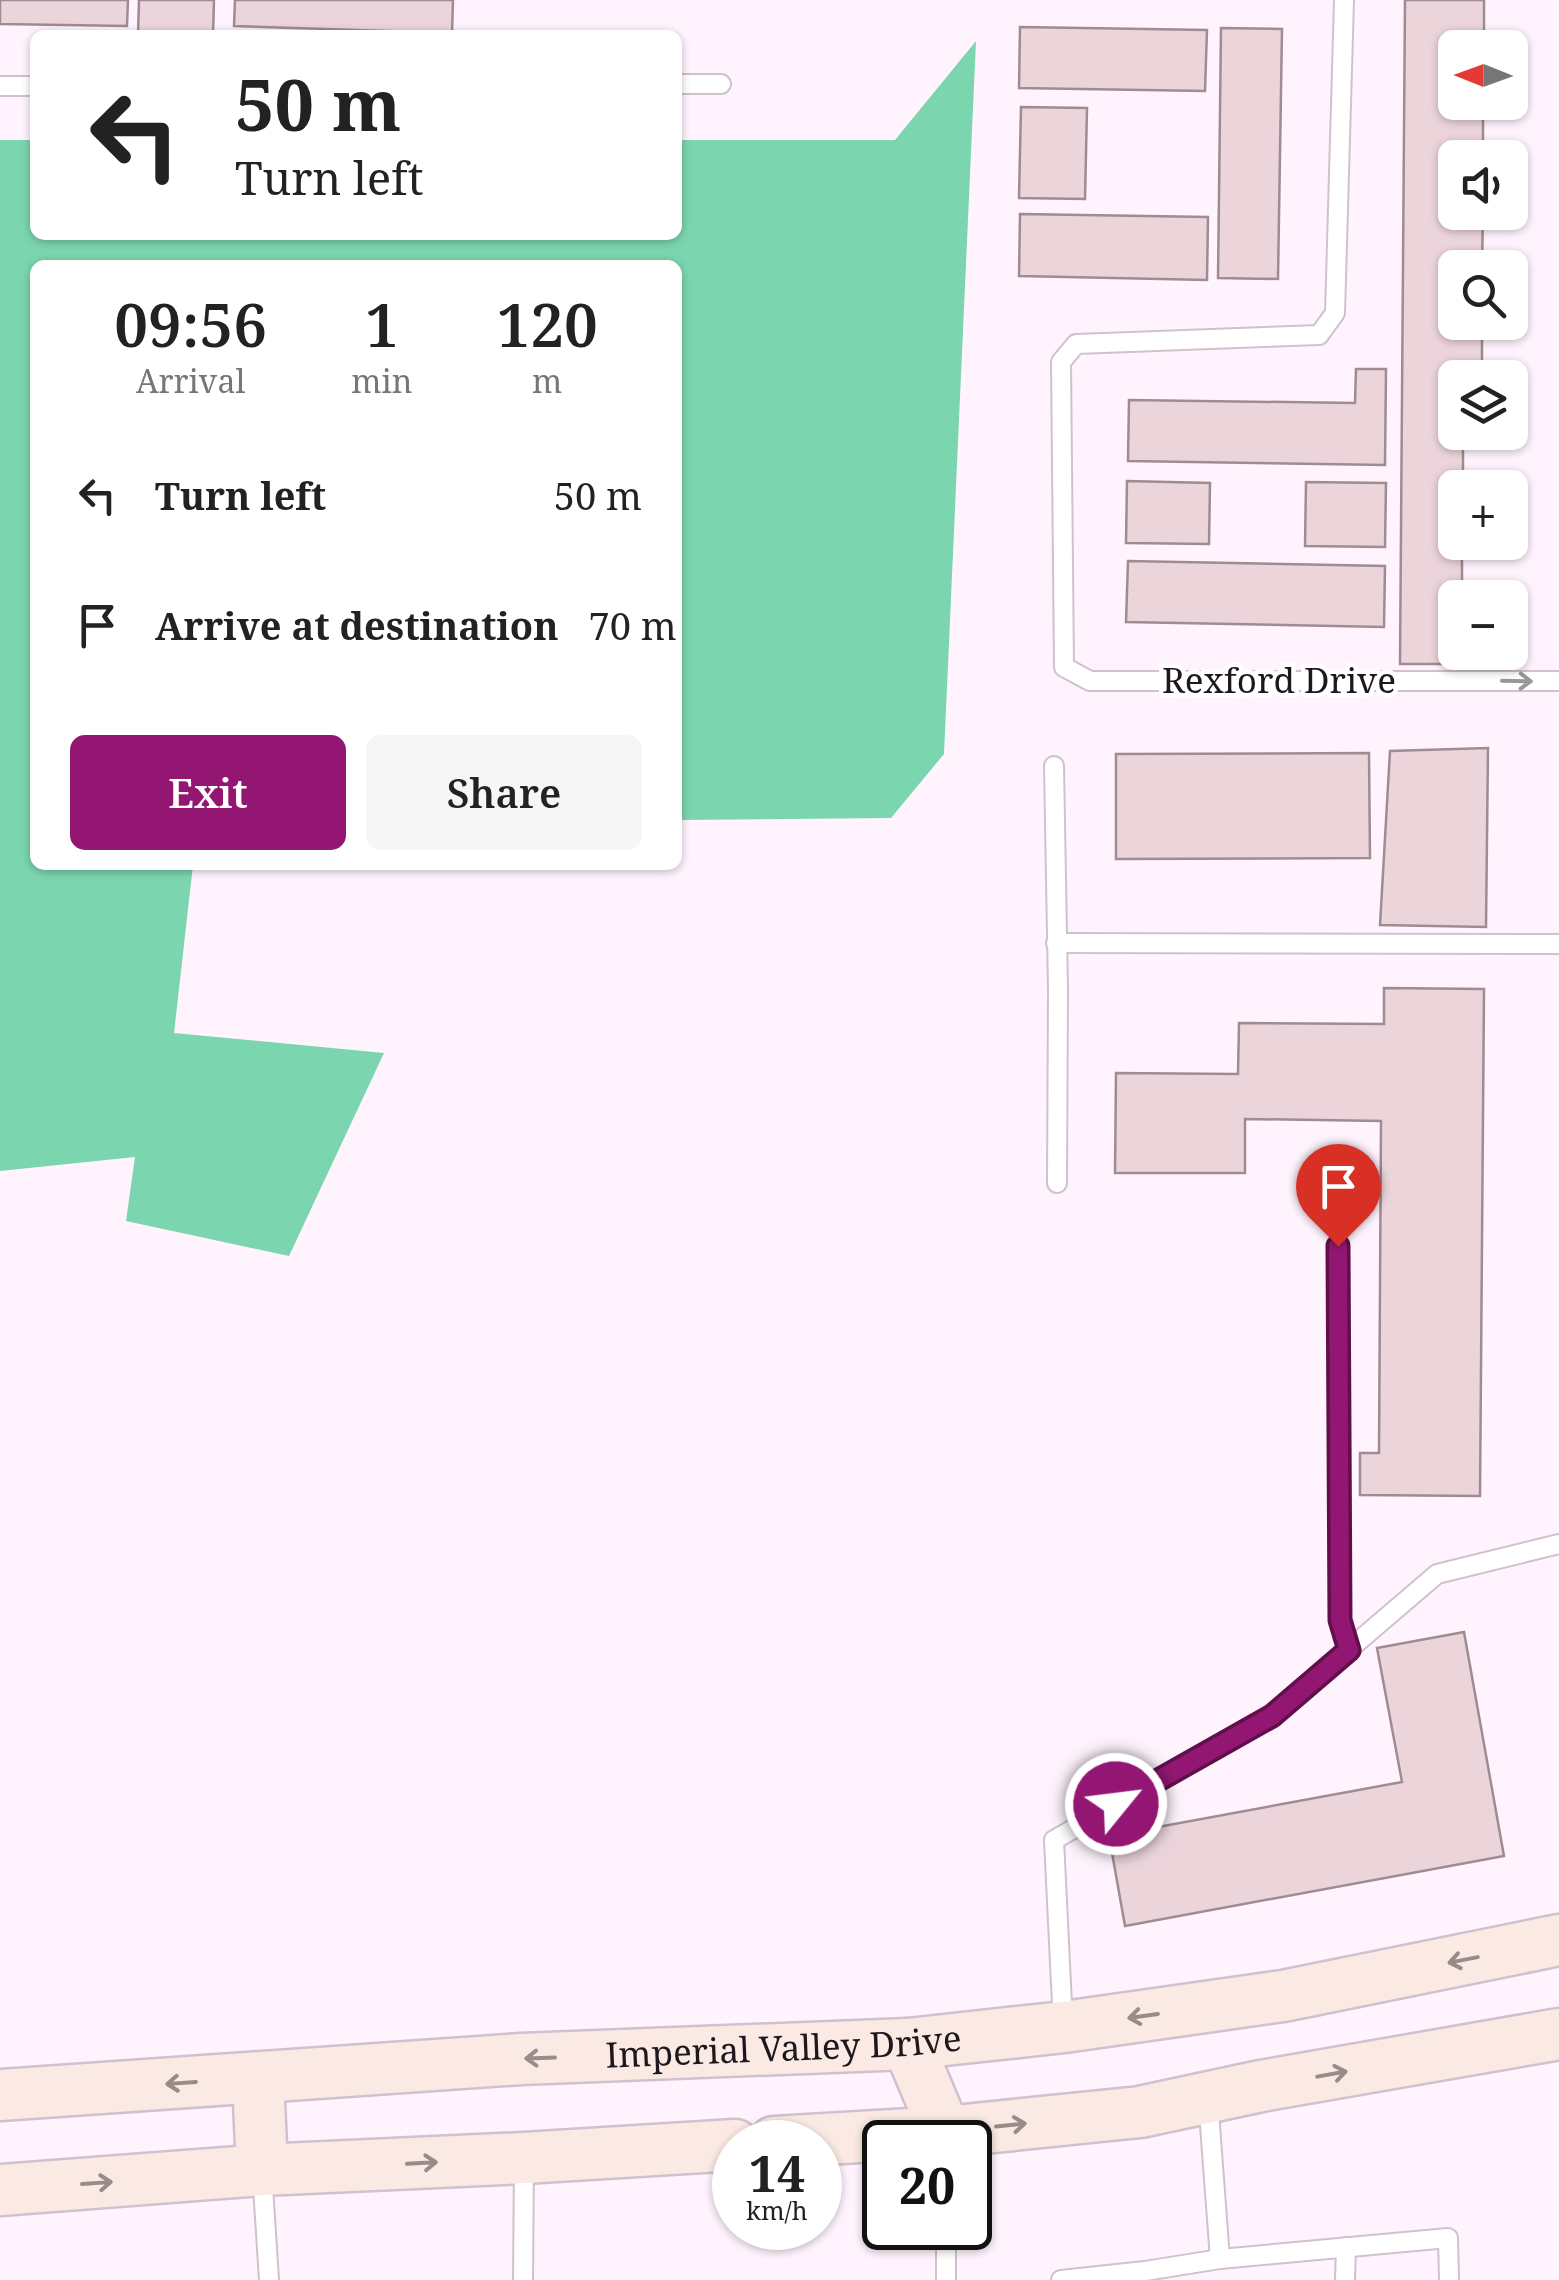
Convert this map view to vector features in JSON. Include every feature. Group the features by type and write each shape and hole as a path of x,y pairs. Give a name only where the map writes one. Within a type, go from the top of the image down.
{"main road":[{"path":"1559,1904 1559,1960"},
{"name":"Imperial Valley Drive","path":"0,2094 521,2058 908,2044 1284,1996 1559,1940"},
{"path":"992,2131 1140,2112 1559,2034"},
{"path":"908,2044 938,2120"},
{"path":"258,2078 262,2170"},
{"path":"0,2190 262,2170 712,2146"}],"lane":[{"name":"Rexford Drive","path":"1344,0 1335,313 1319,335 1076,344 1061,362 1064,667 1090,681 1559,681"},
{"path":"682,84 721,84"},
{"path":"0,86 30,86"},
{"path":"1054,766 1057,1183"},
{"path":"1056,943 1559,944"},
{"path":"1338,1246 1340,1620 1349,1650"},
{"path":"1064,2027 1054,1840 1272,1716 1437,1574 1559,1544"},
{"path":"1208,2097 1220,2258"},
{"path":"524,2158 524,2280"},
{"path":"262,2170 269,2280"},
{"path":"1061,2280 1145,2275 1220,2258 1448,2238 1449,2280"},
{"path":"1345,2280 1346,2247"},
{"path":"946,2250 946,2280"}],"green space":[{"path":"976,41 944,754 891,818 682,820 682,260 30,260 30,870 192,870 174,1033 384,1053 289,1256 126,1221 135,1157 0,1171 0,140 30,140 30,240 682,240 682,140 895,140"}],"building":[{"path":"0,0 128,0 127,26 0,24"},
{"path":"139,0 214,0 213,30 138,30"},
{"path":"235,0 453,0 452,30 234,26"},
{"path":"1405,0 1484,0 1484,30 1438,30 1438,120 1483,120 1483,140 1438,140 1438,230 1483,230 1482,250 1438,250 1438,340 1482,340 1482,360 1438,360 1438,450 1463,450 1463,470 1438,470 1438,560 1462,560 1462,580 1438,580 1438,664 1400,664"},
{"path":"1020,27 1207,30 1205,91 1019,88"},
{"path":"1221,28 1282,29 1278,279 1218,278"},
{"path":"1021,107 1087,108 1085,199 1019,198"},
{"path":"1020,214 1208,217 1207,280 1019,276"},
{"path":"1356,369 1386,369 1385,465 1128,461 1129,400 1355,403"},
{"path":"1127,481 1210,483 1209,544 1126,543"},
{"path":"1306,482 1386,483 1385,547 1305,546"},
{"path":"1128,561 1385,566 1384,627 1126,622"},
{"path":"1488,748 1486,927 1380,925 1390,751"},
{"path":"1369,753 1370,858 1116,859 1116,754"},
{"path":"1384,988 1484,989 1480,1496 1360,1495 1360,1453 1379,1453 1381,1121 1245,1119 1245,1173 1115,1173 1116,1073 1238,1074 1239,1023 1384,1024"},
{"path":"1464,1632 1504,1856 1125,1926 1109,1836 1402,1782 1377,1648"}],"route":[{"path":"1116,1804 1272,1716 1349,1650 1340,1620 1338,1246"}]}
